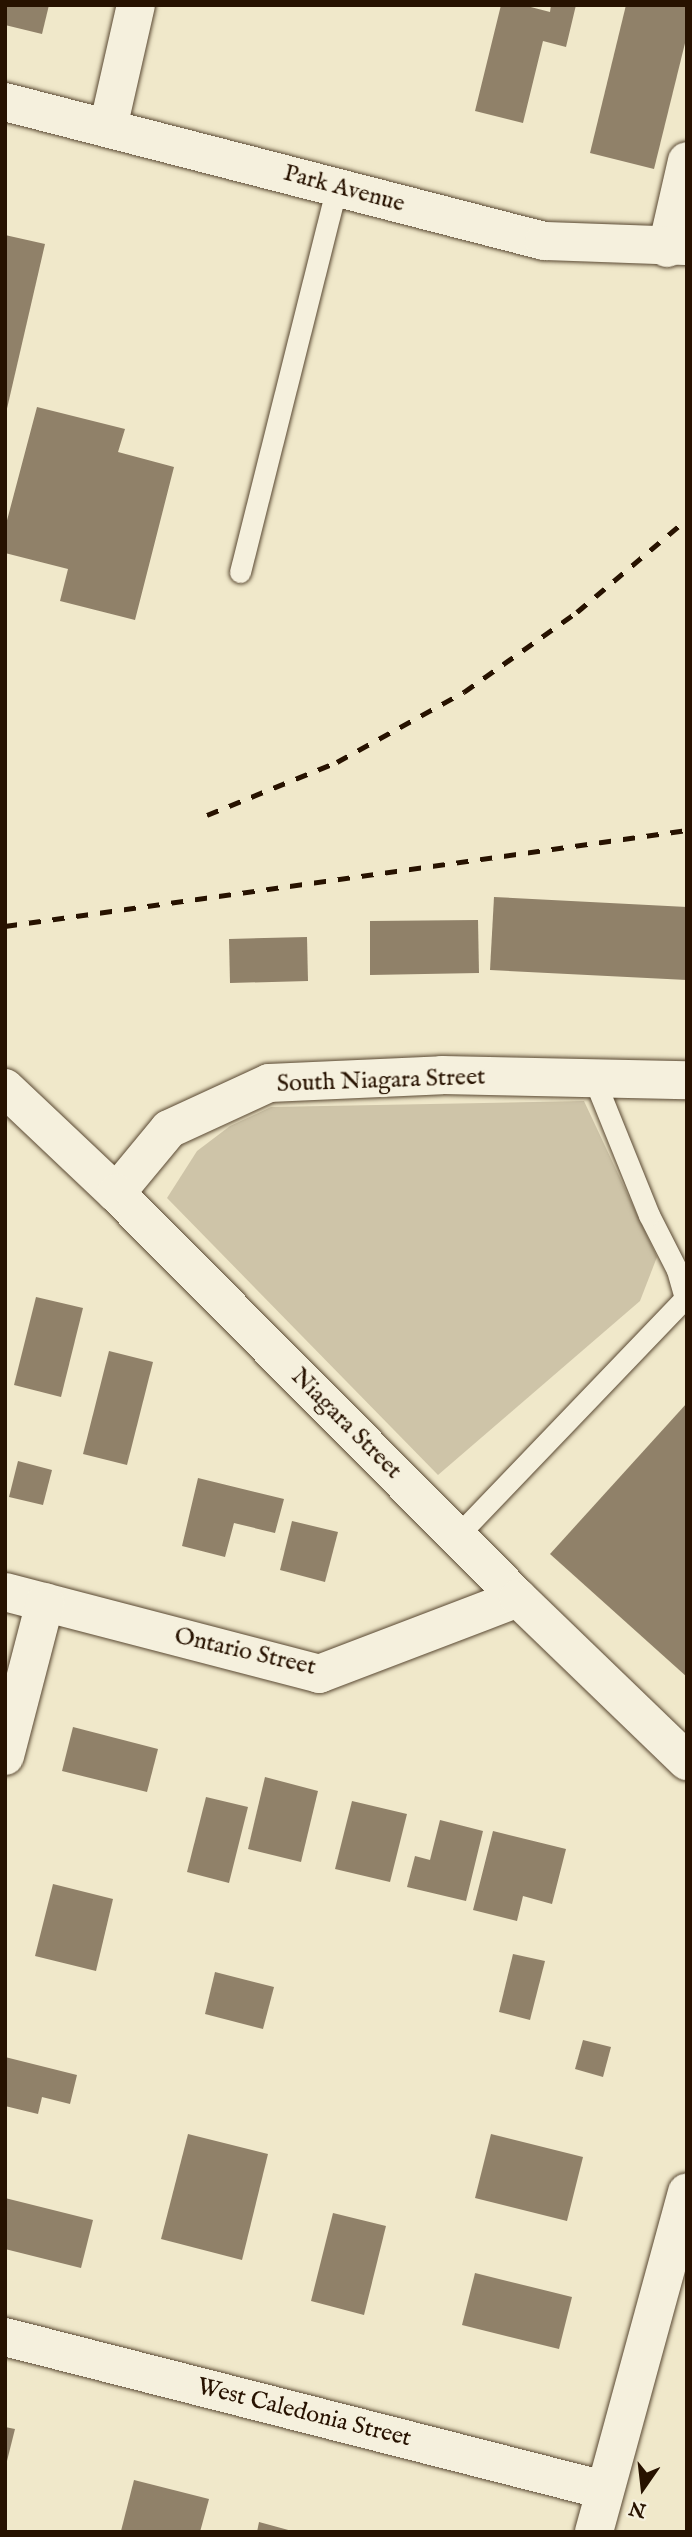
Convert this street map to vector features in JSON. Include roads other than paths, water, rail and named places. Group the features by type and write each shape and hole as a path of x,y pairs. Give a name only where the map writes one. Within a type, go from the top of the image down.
{"street":[{"path":"108,128 136,5"},
{"name":"Park Avenue","path":"5,102 544,241 677,247"},
{"path":"677,247 687,161"},
{"name":"South Niagara Street","path":"116,1193 169,1129 269,1083 442,1075 687,1080"},
{"name":"Niagara Street","path":"5,1088 116,1193 518,1598 687,1761"},
{"name":"Ontario Street","path":"5,1592 319,1674 518,1598"},
{"path":"5,1756 45,1602"},
{"path":"594,2532 687,2192"},
{"name":"West Caledonia Street","path":"5,2337 604,2490"}],"lane":[{"path":"240,572 337,187"},
{"path":"457,1536 686,1299 677,1270 649,1215 594,1079"}],"railway":[{"path":"207,815 337,762 464,692 577,612 687,519"},
{"path":"5,926 687,830"}]}
